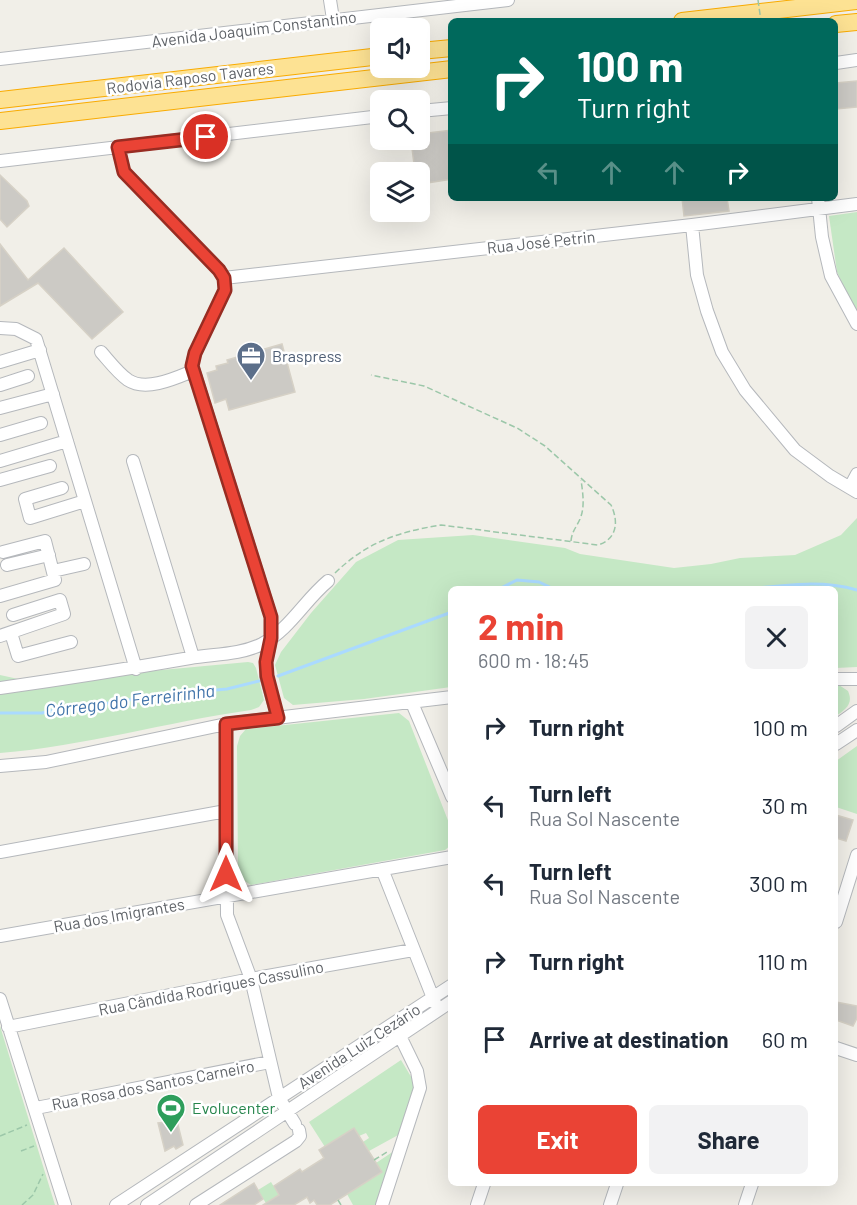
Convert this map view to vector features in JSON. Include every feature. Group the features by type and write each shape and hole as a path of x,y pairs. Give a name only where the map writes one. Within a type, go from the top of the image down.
{"highway":[{"path":"708,18 857,1"},
{"path":"838,24 857,21"},
{"path":"430,50 448,48"},
{"name":"Rodovia Raposo Tavares","path":"0,100 370,57"},
{"name":"Rodovia Raposo Tavares","path":"0,121 448,69"}],"street":[{"path":"330,0 333,19"},
{"name":"Avenida Joaquim Constantino","path":"0,59 500,1"},
{"path":"838,63 857,60"},
{"path":"430,110 448,108"},
{"path":"0,161 370,117"},
{"path":"118,147 124,172 219,270 224,278 225,290 195,353 192,366 271,617 271,638 266,662 267,676 278,718"},
{"path":"819,203 822,237 831,276 857,324"},
{"name":"Rua José Petrin","path":"224,278 692,225 819,203 857,204"},
{"path":"692,225 697,275 707,311 722,352 745,390 795,450 853,490 857,474"},
{"path":"0,328 16,329 36,339 136,669"},
{"path":"0,362 40,350"},
{"path":"101,352 128,380 135,383 169,381 193,371"},
{"path":"0,385 28,376"},
{"path":"0,408 53,394"},
{"path":"0,435 41,423"},
{"path":"0,461 67,441"},
{"path":"133,461 193,657"},
{"path":"0,480 50,466"},
{"path":"62,488 25,499 30,518 85,501"},
{"path":"0,596 55,580 45,541 3,552"},
{"path":"7,565 49,555"},
{"path":"53,571 84,564"},
{"path":"0,688 136,669 260,645 304,608 315,592 328,581"},
{"path":"14,615 60,600 64,614 5,634 18,656 71,642"},
{"path":"838,679 857,679"},
{"path":"0,766 46,762 226,724 448,698"},
{"path":"412,703 448,788"},
{"path":"838,725 857,711"},
{"path":"196,1205 296,1141 300,1136 279,1098 250,979 227,915 226,724"},
{"path":"838,743 857,730"},
{"path":"0,852 226,812"},
{"path":"838,916 857,855"},
{"name":"Rua dos Imigrantes","path":"0,936 448,858"},
{"path":"382,869 432,998 439,1010"},
{"name":"Rua Cândida Rodrigues Cassulino","path":"8,1027 250,979 413,950"},
{"name":"Avenida Luiz Cezário","path":"116,1205 448,988"},
{"path":"0,999 65,1205"},
{"name":"Avenida Luiz Cezário","path":"147,1205 448,1004"},
{"path":"382,1205 420,1088 417,1071 400,1036"},
{"path":"838,1049 857,1055"},
{"name":"Rua Rosa dos Santos Carneiro","path":"36,1108 270,1062"},
{"path":"477,1205 483,1186"},
{"path":"610,1205 616,1186"},
{"path":"745,1205 751,1186"}],"path":[{"path":"758,0 760,18"},
{"path":"328,581 363,549 394,535 418,529 441,525 597,545 611,538 614,531 616,517 611,505 545,446 517,428 424,386 372,375"},
{"path":"571,541 572,530 580,518 583,506 581,480"},
{"path":"0,1136 40,1121"},
{"path":"21,1151 46,1141"},
{"path":"22,1205 33,1195 50,1154"},
{"path":"338,1200 341,1205"}],"green space":[{"path":"857,212 857,314 837,272 829,216"},
{"path":"857,518 857,667 838,668 838,586 448,586 448,687 364,699 293,705 284,698 275,665 281,652 311,613 356,562 398,540 473,535 565,548 580,554 674,568 740,558 795,555 841,535"},
{"path":"253,663 256,668 264,700 259,707 251,710 63,745 0,753 0,675 32,682"},
{"path":"838,685 848,691 850,696 845,709 838,714"},
{"path":"399,713 409,721 448,820 448,848 445,850 251,885 240,878 238,870 237,746 240,736 246,729"},
{"path":"857,746 857,814 838,808 838,760"},
{"path":"0,1026 55,1205 0,1205"},
{"path":"401,1060 415,1088 400,1134 369,1151 363,1142 369,1138 366,1133 359,1136 354,1128 325,1147 309,1122"},
{"path":"394,1151 379,1205 353,1205 347,1194 381,1173 376,1163"},
{"path":"271,1182 279,1195 267,1205 258,1190"}],"building":[{"path":"857,81 857,107 838,109 838,83"},
{"path":"448,130 448,180 430,182 430,162 414,162 412,150 430,150 430,133"},
{"path":"0,175 27,201 29,206 7,227 0,219"},
{"path":"682,201 727,201 729,211 684,216"},
{"path":"0,244 28,280 64,248 123,312 92,339 38,283 0,306"},
{"name":"Braspress","path":"282,344 295,392 229,410 226,399 215,403 207,373 217,370 216,366 228,363 227,360"},
{"path":"838,816 853,820 846,841 838,839"},
{"path":"838,1002 857,1006 857,1018 853,1026 838,1021"},
{"name":"Evolucenter","path":"177,1121 183,1145 176,1149 174,1146 165,1151 158,1123"},
{"path":"354,1128 382,1172 330,1205 317,1205 314,1200 310,1203 307,1197 294,1205 263,1205 279,1195 274,1186 300,1169 302,1172 324,1158 319,1150"},
{"path":"254,1183 263,1199 254,1205 220,1205"}],"waterway":[{"name":"Córrego do Ferreirinha","path":"505,586 517,580 539,582 548,586"},
{"name":"Córrego do Ferreirinha","path":"775,586 814,584 836,586"},
{"name":"Córrego do Ferreirinha","path":"838,586 857,590"},
{"name":"Córrego do Ferreirinha","path":"278,676 448,613"},
{"name":"Córrego do Ferreirinha","path":"0,713 42,713 161,695 227,689 259,681"}],"place":[{"name":"Braspress","path":"251,382"},
{"name":"Evolucenter","path":"171,1134"}],"route":[{"path":"206,137 118,147 124,172 219,270 224,278 225,290 195,353 192,366 271,617 271,638 266,662 267,676 278,718 226,724 226,874"}]}
